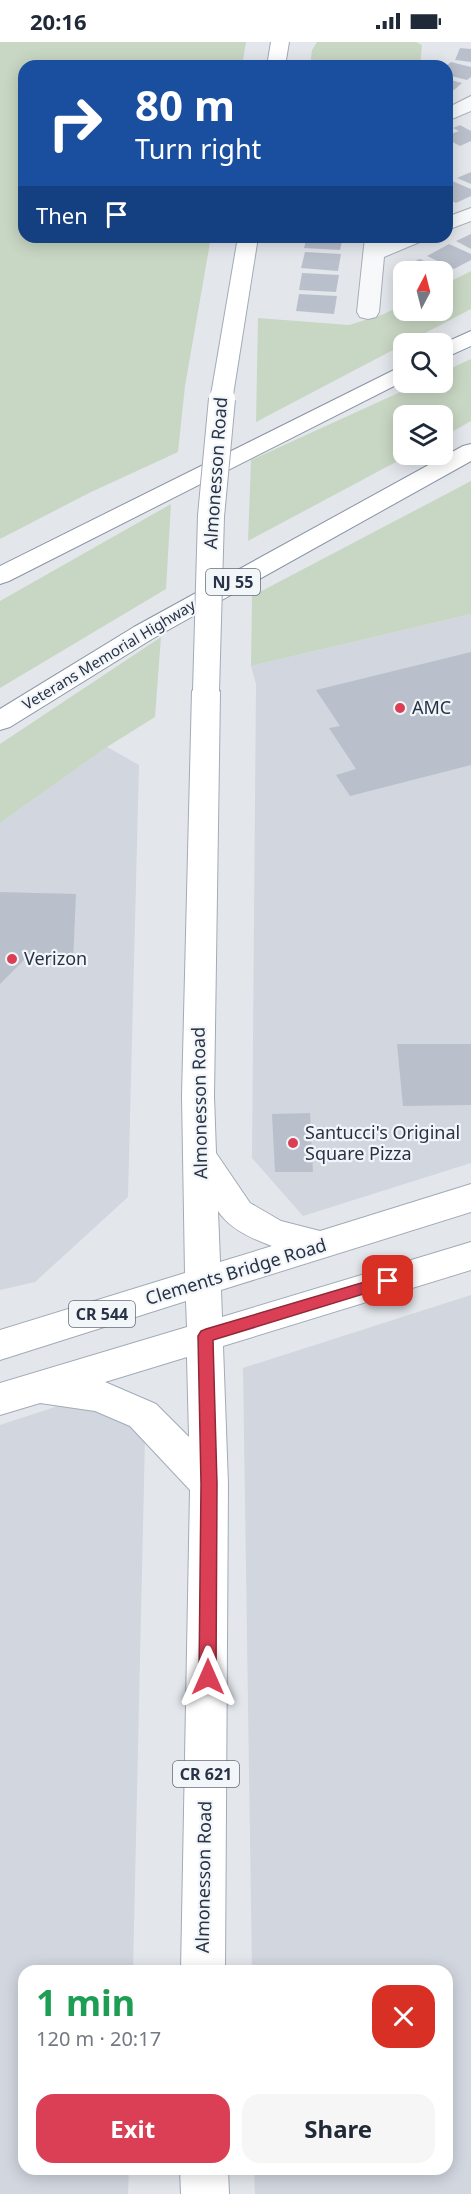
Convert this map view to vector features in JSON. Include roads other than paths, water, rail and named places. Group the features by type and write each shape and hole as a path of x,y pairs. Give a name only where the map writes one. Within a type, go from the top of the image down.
{"main road":[{"path":"277,60 280,42"},
{"name":"Almonesson Road","path":"203,1965 209,1484 200,1156 200,946 206,691 211,516 222,395 247,243"},
{"path":"453,347 471,338"},
{"path":"0,576 393,378"},
{"name":"Veterans Memorial Highway","path":"0,721 143,633 471,451"},
{"path":"200,1156 238,1213 272,1232 320,1245"},
{"name":"Clements Bridge Road","path":"0,1345 471,1198"},
{"path":"0,1399 471,1256"},
{"path":"36,1388 99,1396 142,1415 209,1484"},
{"path":"204,2175 205,2194"}],"street":[{"path":"453,113 471,102"},
{"path":"453,222 471,214"},
{"path":"368,312 374,246"}],"place":[{"name":"AMC","path":"400,708"},
{"name":"Verizon","path":"12,959"},
{"name":"Santucci's Original Square Pizza","path":"293,1143"}]}
